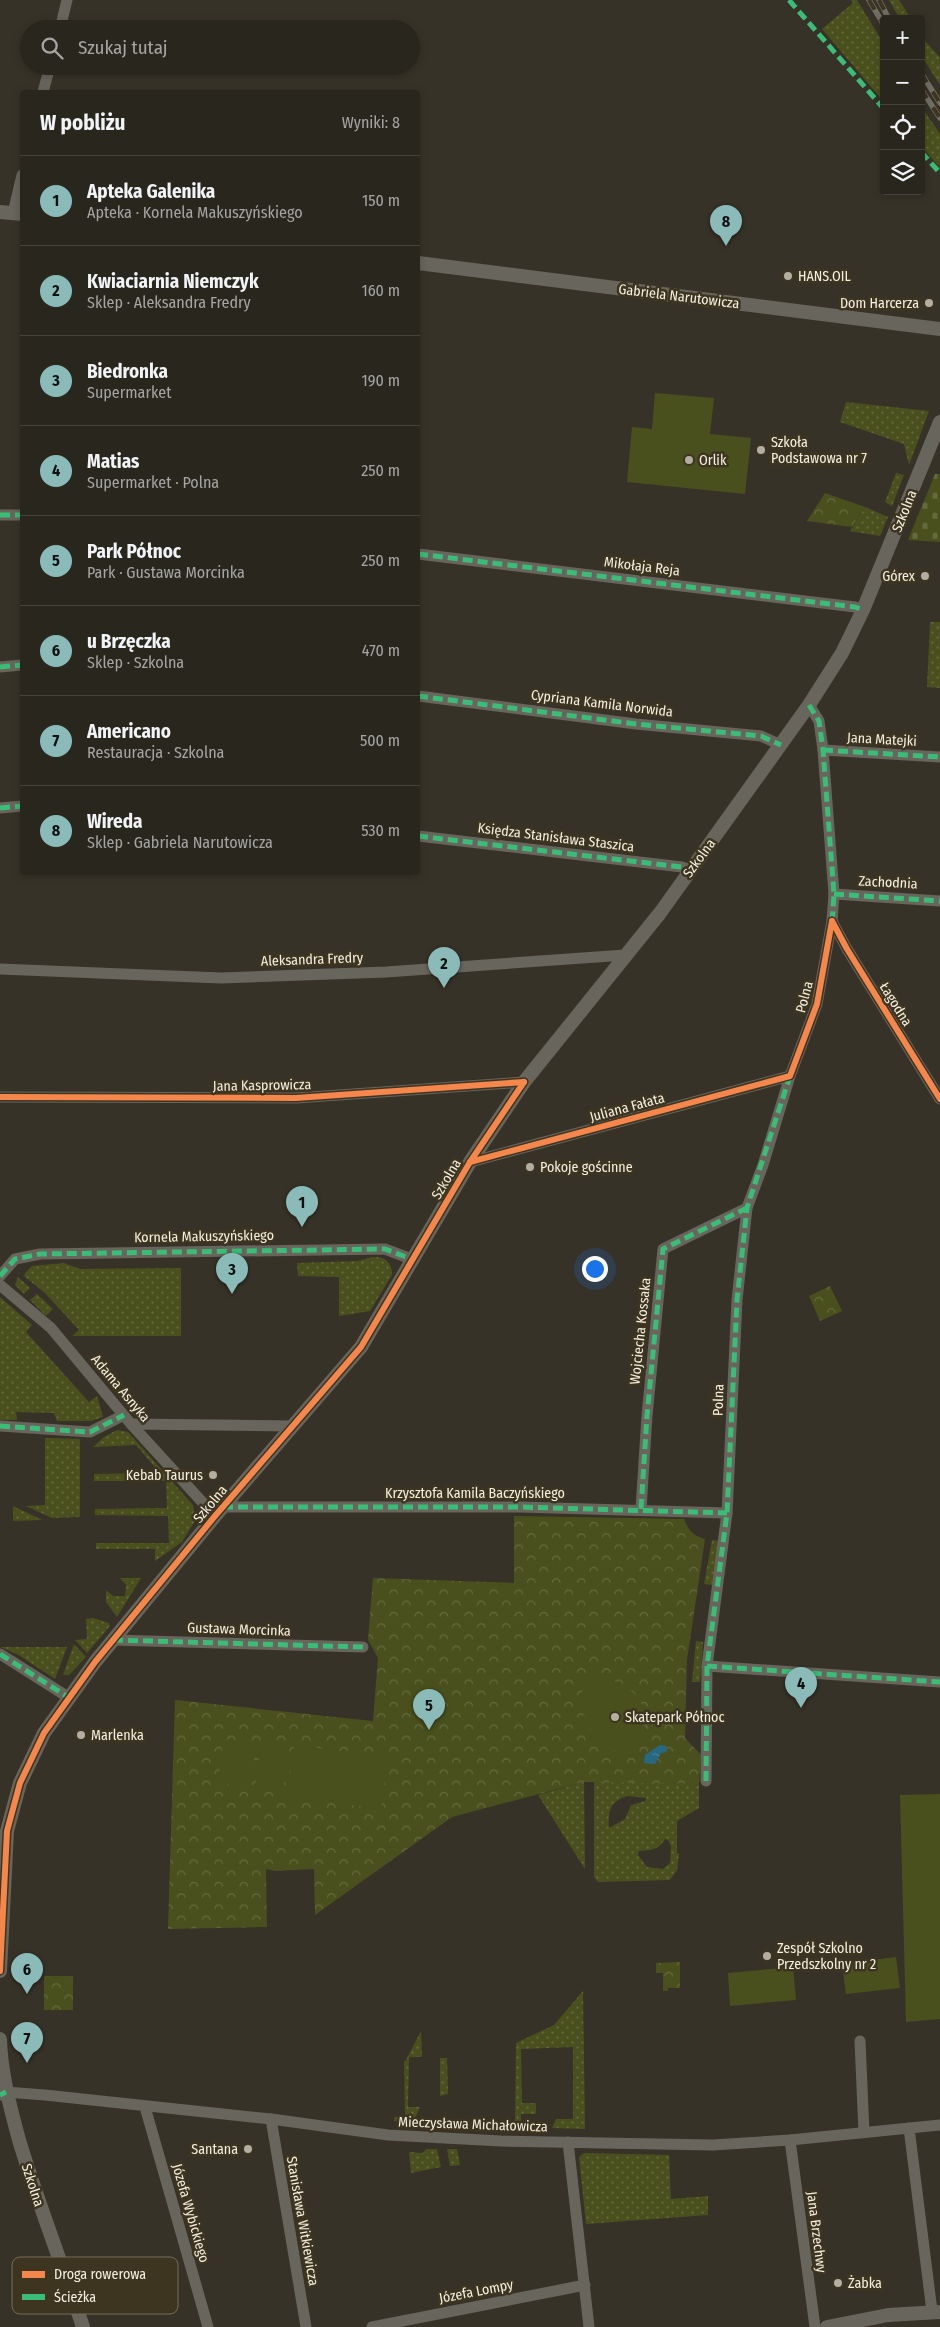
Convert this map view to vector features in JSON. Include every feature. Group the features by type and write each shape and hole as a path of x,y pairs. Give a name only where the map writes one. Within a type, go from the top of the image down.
{"street":[{"path":"62,20 67,0"},
{"path":"44,90 48,75"},
{"path":"12,213 20,183"},
{"name":"Gabriela Narutowicza","path":"420,263 940,329"},
{"name":"Szkolna","path":"0,1972 7,1831 20,1783 44,1733 68,1697 219,1512 361,1347 470,1162 524,1082 660,913 809,705 842,652 863,610 940,422"},
{"path":"0,515 20,515"},
{"name":"Mikołaja Reja","path":"420,554 845,606 863,610"},
{"path":"0,667 20,665"},
{"name":"Cypriana Kamila Norwida","path":"420,696 636,724 761,736 781,745"},
{"name":"Polna","path":"706,1781 707,1666 727,1513 737,1300 747,1208 763,1165 790,1076 817,1004 832,921 834,894 823,750 819,721 809,705"},
{"name":"Jana Matejki","path":"823,750 940,757"},
{"path":"0,808 20,806"},
{"name":"Księdza Stanisława Staszica","path":"420,836 682,867 691,870"},
{"name":"Zachodnia","path":"834,894 940,900"},
{"name":"Łagodna","path":"832,921 847,949 940,1099"},
{"name":"Aleksandra Fredry","path":"0,969 221,978 386,972 625,955"},
{"name":"Juliana Fałata","path":"470,1162 790,1076"},
{"name":"Jana Kasprowicza","path":"0,1097 296,1098 524,1082"},
{"name":"Wojciecha Kossaka","path":"641,1509 647,1416 663,1249 747,1208"},
{"name":"Kornela Makuszyńskiego","path":"0,1276 15,1260 40,1254 385,1249 414,1260"},
{"name":"Adama Asnyka","path":"0,1285 51,1328 127,1419 219,1512"},
{"path":"0,1426 90,1432 127,1419 293,1426"},
{"name":"Krzysztofa Kamila Baczyńskiego","path":"219,1512 520,1507 641,1509 727,1513"},
{"name":"Gustawa Morcinka","path":"114,1640 364,1648"},
{"path":"0,1654 68,1697"},
{"path":"707,1666 940,1682"},
{"name":"Szkolna","path":"0,2039 3,2093 33,2188 58,2257"},
{"path":"860,2041 864,2132"},
{"name":"Mieczysława Michałowicza","path":"3,2093 271,2119 394,2136 568,2142 713,2145 790,2140 940,2125"},
{"name":"Józefa Wybickiego","path":"145,2107 208,2327"},
{"name":"Stanisława Witkiewicza","path":"271,2119 306,2327"},
{"path":"827,2327 888,2315 936,2312 908,2128"},
{"name":"Jana Brzechwy","path":"790,2140 815,2327"},
{"path":"568,2142 589,2327"},
{"name":"Józefa Lompy","path":"372,2327 585,2285"},
{"name":"Szkolna","path":"78,2314 83,2327"}],"green space":[{"path":"851,0 857,0 880,37 880,97 822,29 853,3"},
{"path":"889,0 899,0 908,15 898,15"},
{"path":"925,41 940,58 940,85 925,61"},
{"path":"925,112 940,134 940,168 925,151"},
{"name":"Orlik","path":"655,393 714,398 710,434 751,438 745,494 627,482 632,427 652,429"},
{"path":"846,402 929,411 909,465 904,444 840,422"},
{"path":"896,473 904,475 892,506 885,502"},
{"path":"935,474 940,474 940,542 908,540"},
{"path":"825,493 865,507 852,527 807,521"},
{"path":"865,507 888,517 880,536 850,531"},
{"path":"930,622 940,622 940,688 927,687"},
{"path":"372,1257 387,1261 391,1267 392,1275 370,1311 339,1316 339,1277 298,1276 297,1263 358,1261"},
{"path":"64,1263 80,1269 181,1268 181,1336 72,1336 79,1330 45,1293 24,1276 32,1266"},
{"path":"18,1277 30,1288 24,1294 15,1285"},
{"path":"830,1286 842,1311 820,1321 809,1296"},
{"path":"37,1294 53,1309 46,1316 30,1300"},
{"path":"0,1297 32,1325 26,1332 89,1402 97,1396 103,1417 91,1421 57,1421 54,1413 16,1412 17,1420 0,1420"},
{"path":"117,1430 128,1432 193,1505 196,1519 182,1542 155,1561 155,1549 96,1549 96,1543 169,1543 168,1516 95,1515 95,1509 167,1508 166,1481 94,1481 94,1474 155,1473 154,1466 136,1445 93,1447 104,1437"},
{"path":"45,1438 80,1439 80,1517 52,1518 26,1506 45,1505"},
{"path":"13,1506 42,1520 13,1521"},
{"path":"514,1516 684,1519 692,1532 705,1539 687,1660 685,1738 701,1755 699,1784 584,1782 452,1817 315,1915 314,1869 275,1871 266,1869 267,1927 168,1929 175,1700 373,1721 378,1658 368,1640 373,1578 514,1583"},
{"path":"712,1540 720,1541 712,1585 704,1584"},
{"path":"120,1578 141,1578 117,1617 106,1602 106,1590 113,1596 125,1596 126,1585"},
{"path":"93,1618 109,1623 110,1626 87,1653 75,1640 87,1639 86,1619"},
{"path":"696,1641 703,1642 700,1682 692,1682"},
{"path":"74,1644 86,1657 69,1675 63,1675"},
{"path":"0,1647 67,1647 55,1679 17,1654"},
{"name":"Skatepark Północ","path":"598,1676 628,1688 643,1707 642,1730 635,1743 623,1756 593,1733 584,1714 582,1691 585,1677"},
{"path":"224,1739 256,1744 250,1787 218,1783"},
{"path":"261,1744 289,1747 283,1791 255,1787"},
{"path":"294,1745 388,1757 381,1809 287,1797"},
{"path":"594,1781 699,1784 699,1808 677,1821 677,1853 679,1854 677,1870 670,1880 598,1882 594,1877","holes":["628,1796 646,1798 645,1801 631,1805 625,1819 609,1828 611,1807 617,1801","665,1839 668,1840 671,1846 670,1863 663,1869 647,1867 638,1855 639,1851 651,1850 663,1843"]},
{"path":"584,1782 585,1869 538,1795"},
{"path":"940,1794 940,2019 906,2022 900,1795"},
{"path":"896,1957 900,1988 846,1994 842,1964"},
{"path":"680,1962 680,1988 668,1988 668,1991 663,1991 663,1973 656,1973 656,1963"},
{"path":"793,1967 796,2000 730,2006 728,1973"},
{"path":"44,1976 73,1976 73,2010 44,2010"},
{"path":"583,1991 585,2129 552,2128 556,2119 573,2119 573,2047 521,2049 522,2103 536,2103 536,2114 521,2114 521,2124 536,2124 543,2131 508,2128 506,2123 515,2123 516,2043 554,2025"},
{"path":"421,2031 422,2057 409,2057 408,2107 420,2107 413,2123 394,2121 394,2117 405,2117 404,2061"},
{"path":"440,2058 447,2058 448,2094 440,2096"},
{"path":"426,2149 437,2149 441,2167 411,2173 409,2152 423,2153"},
{"path":"447,2149 457,2149 460,2165 450,2166"},
{"path":"584,2153 669,2155 671,2199 708,2196 708,2215 586,2224 579,2157"}],"water":[{"path":"660,1745 666,1746 667,1752 661,1753 655,1764 644,1763 645,1755"}],"railway":[{"path":"869,0 880,18"},
{"path":"879,0 887,15"},
{"path":"925,79 940,103"},
{"path":"925,95 940,118"}],"marked path":[{"path":"789,0 881,105"},
{"path":"925,156 940,173"},
{"path":"0,515 20,515"},
{"path":"420,554 855,607 863,610"},
{"path":"0,667 20,665"},
{"path":"420,696 636,724 761,736 781,745"},
{"path":"809,705 819,721 823,750 834,894 832,924"},
{"path":"823,750 940,757"},
{"path":"0,808 20,806"},
{"path":"420,836 682,867 691,870"},
{"path":"834,894 940,901"},
{"path":"706,1781 707,1666 727,1513 737,1300 747,1208 791,1073"},
{"path":"641,1509 647,1416 663,1249 747,1208"},
{"path":"0,1276 15,1259 40,1254 385,1249 414,1260"},
{"path":"0,1426 90,1432 124,1415"},
{"path":"223,1507 520,1507 727,1513"},
{"path":"113,1640 363,1647"},
{"path":"0,1654 68,1697"},
{"path":"707,1666 940,1682"},
{"path":"0,2095 6,2092"}],"cycle path":[{"path":"832,921 847,949 940,1099"},
{"path":"470,1162 790,1076 817,1004 832,921"},
{"path":"0,1097 296,1098 524,1082"},
{"path":"0,1971 7,1831 20,1783 44,1733 95,1662 215,1516 361,1347 470,1162 524,1082"}],"place":[{"name":"Wireda","path":"726,246"},
{"name":"HANS.OIL","path":"788,276"},
{"name":"Dom Harcerza","path":"929,303"},
{"name":"Szkoła Podstawowa nr 7","path":"761,450"},
{"name":"Orlik","path":"689,460"},
{"name":"Górex","path":"925,576"},
{"name":"Kwiaciarnia Niemczyk","path":"444,988"},
{"name":"Pokoje gościnne","path":"530,1167"},
{"name":"Apteka Galenika","path":"302,1227"},
{"name":"Biedronka","path":"232,1294"},
{"name":"Kebab Taurus","path":"213,1475"},
{"name":"Matias","path":"801,1708"},
{"name":"Skatepark Północ","path":"615,1717"},
{"name":"Park Północ","path":"429,1730"},
{"name":"Marlenka","path":"81,1735"},
{"name":"Zespół Szkolno Przedszkolny nr 2","path":"767,1956"},
{"name":"u Brzęczka","path":"27,1994"},
{"name":"Americano","path":"27,2063"},
{"name":"Santana","path":"248,2149"},
{"name":"Żabka","path":"838,2283"}]}
